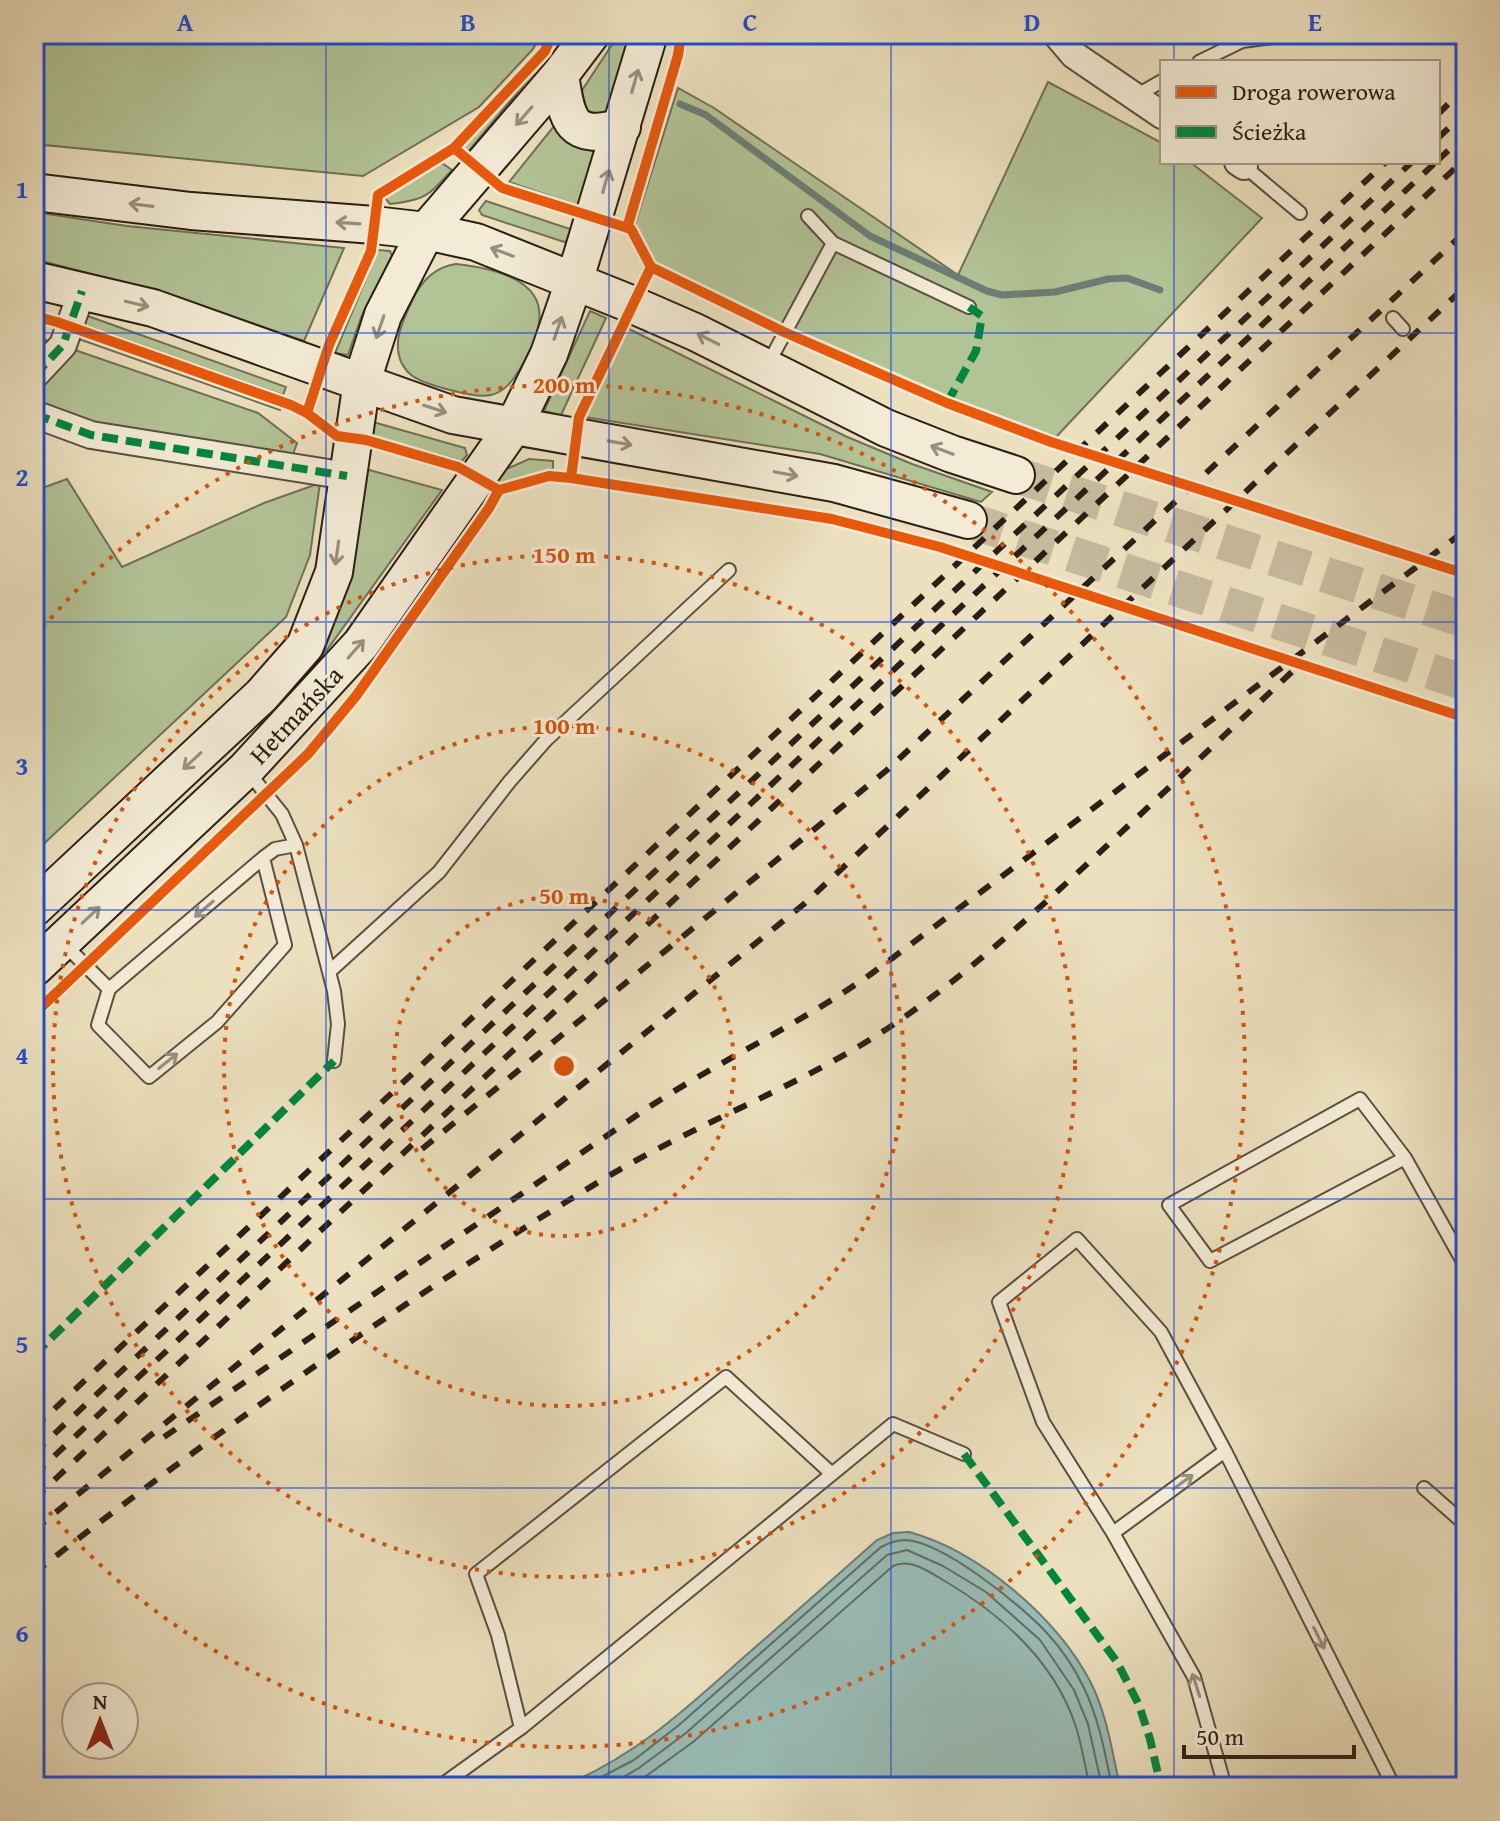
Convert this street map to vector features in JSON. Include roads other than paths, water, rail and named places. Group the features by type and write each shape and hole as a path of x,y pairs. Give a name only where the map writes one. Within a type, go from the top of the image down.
{"main road":[{"name":"Hetmańska","path":"34,908 262,695 305,646 334,572 362,381 383,315 426,231 560,75 591,34"},
{"name":"Hetmańska","path":"34,968 246,769 361,644 515,424 549,354 574,282 649,34"},
{"path":"560,75 565,107 573,124 599,134 622,127"},
{"path":"34,192 191,211 426,231 476,242 695,332 886,428 1016,475"},
{"path":"34,280 153,308 453,415 834,483 968,520"},
{"path":"246,769 242,751 244,735 262,695"}],"street":[{"path":"1056,34 1074,55 1160,114"},
{"path":"34,376 63,345 82,291"},
{"path":"34,414 91,435 347,476"}],"lane":[{"path":"1203,60 1242,41 1298,34 1348,34"},
{"path":"1134,97 1160,82"},
{"path":"1241,164 1300,213"},
{"path":"808,216 833,243 969,307"},
{"path":"765,369 833,243"},
{"path":"1393,318 1403,329"},
{"path":"330,971 439,872 546,740 729,570"},
{"path":"246,769 282,814 296,845 330,971 338,1024 334,1061"},
{"path":"263,858 285,945 217,1022 149,1077 98,1025 109,989 263,858 275,849 296,845"},
{"path":"62,942 109,989"},
{"path":"1405,1158 1210,1261 1169,1205 1360,1099 1405,1158 1466,1267"},
{"path":"1225,1787 1194,1677 1113,1533 1043,1422 999,1302 1077,1239 1161,1332 1225,1451 1394,1787"},
{"path":"521,1728 498,1635 476,1574 726,1377 832,1474"},
{"path":"439,1787 521,1728 893,1424 964,1454"},
{"path":"1113,1533 1225,1451"},
{"path":"1424,1488 1466,1525"}],"water":[{"path":"909,1532 962,1554 988,1571 1013,1590 1057,1633 1090,1681 1101,1706 1120,1787 561,1787 613,1761 658,1730 877,1540 893,1533"}],"waterway":[{"path":"532,34 541,39"},
{"path":"680,104 706,115 870,236 987,291 1002,295 1055,292 1108,279 1127,278 1160,290"}],"tunnel":[{"path":"1016,475 1466,620"},
{"path":"968,520 1466,683"}],"railway":[{"path":"1440,112 1466,87"},
{"path":"1440,136 1466,112"},
{"path":"1440,158 1466,134"},
{"path":"34,1499 1466,158"},
{"path":"34,1428 1384,164"},
{"path":"34,1453 1410,164"},
{"path":"34,1475 1434,164"},
{"path":"422,1149 887,770 1466,231"},
{"path":"34,1530 804,904 1466,286"},
{"path":"164,1437 649,1107 871,974 1466,530"},
{"path":"34,1573 314,1366 459,1269 644,1156 794,1082 903,1018 958,977 1036,910 1295,669"}]}
